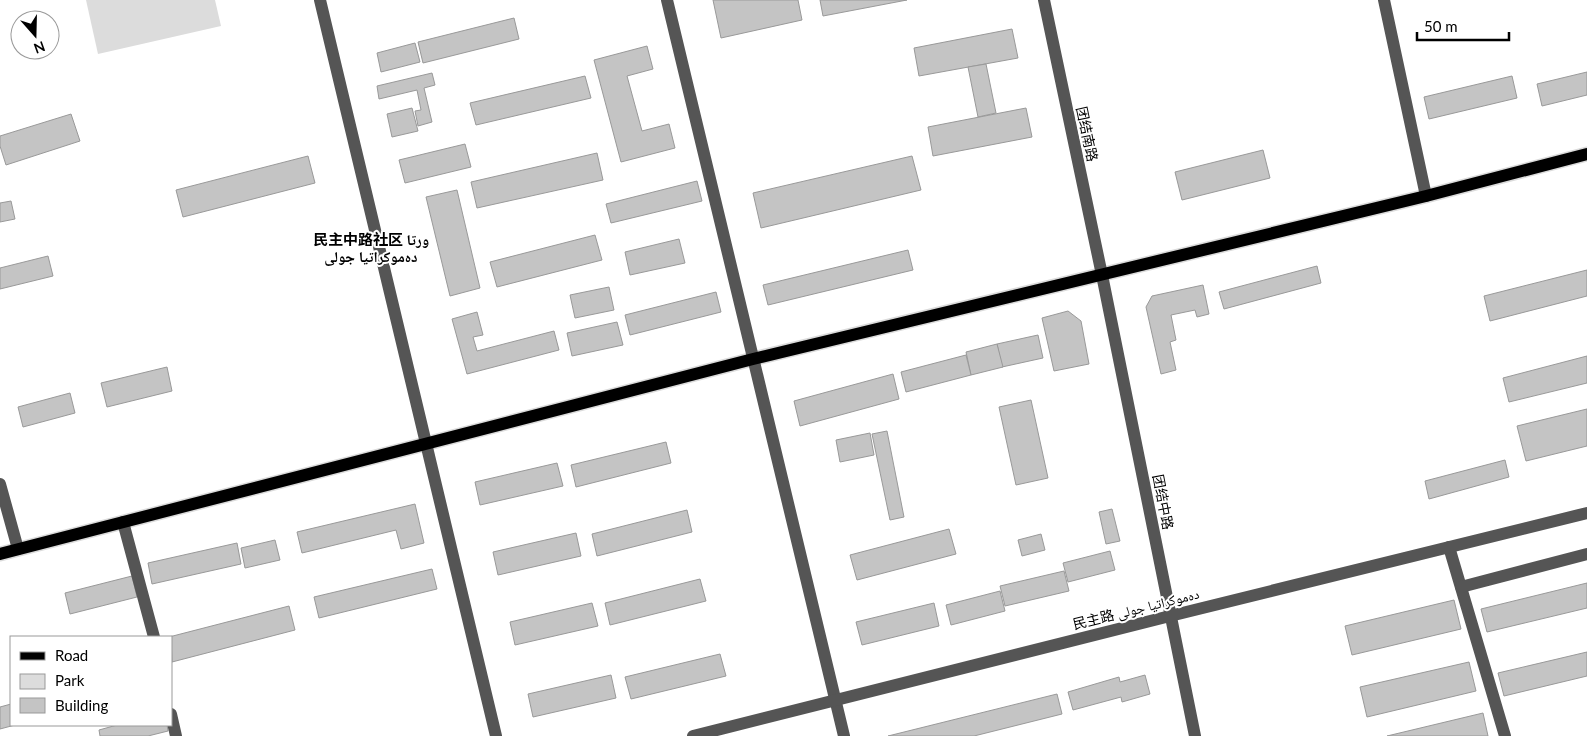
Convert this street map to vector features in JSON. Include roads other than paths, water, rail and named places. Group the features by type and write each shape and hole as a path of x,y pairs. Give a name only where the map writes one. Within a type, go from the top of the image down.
{"main road":[{"path":"0,554 753,360 1426,196 1587,154"}],"street":[{"path":"320,0 496,736"},
{"path":"667,0 844,736"},
{"name":"团结南路","path":"1044,0 1102,275"},
{"path":"1384,0 1426,196"},
{"name":"团结中路","path":"1102,275 1195,736"},
{"path":"0,484 18,549"},
{"name":"民主路 دەموكراتيا جولى","path":"693,736 1587,513"},
{"path":"123,522 154,636"},
{"path":"1449,547 1505,736"},
{"path":"1461,588 1587,554"},
{"path":"172,718 176,736"}],"district":[{"name":"民主中路社区 ورتا دەموكراتيا جولى","path":"371,248"}]}
